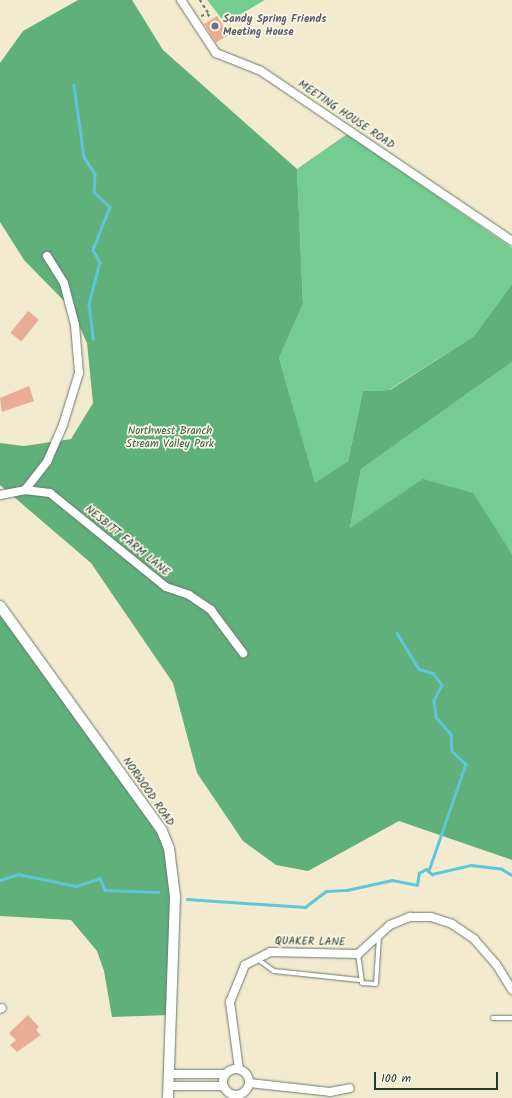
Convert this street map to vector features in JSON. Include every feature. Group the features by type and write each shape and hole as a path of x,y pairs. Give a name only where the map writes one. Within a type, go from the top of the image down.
{"street":[{"name":"MEETING HOUSE ROAD","path":"181,0 216,54 261,71 512,241"},
{"path":"25,490 44,467 64,425 79,373 75,325 66,290 47,256"},
{"name":"NESBITT FARM LANE","path":"0,495 25,490 50,493 166,587 200,602 229,631 243,653"},
{"name":"NORWOOD ROAD","path":"0,606 162,831 169,848 175,897 168,1098"},
{"name":"QUAKER LANE","path":"256,958 270,952 358,954 390,925 410,917 431,917 452,924 474,939 496,964 512,990"},
{"path":"239,1069 230,1002 245,965 256,958"},
{"path":"168,1074 225,1074 239,1069 246,1073 249,1083 244,1096 231,1094 223,1086 168,1086"},
{"path":"223,1086 225,1074"},
{"path":"249,1083 330,1092 350,1088"}],"lane":[{"path":"256,958 274,971 360,980 367,986 378,982 379,936"},
{"path":"358,954 360,980"},
{"path":"493,1018 512,1018"}],"path":[{"path":"200,0 211,19"},
{"path":"194,20 210,16"}],"green space":[{"name":"Northwest Branch Stream Valley Park","path":"78,0 132,0 163,50 297,169 303,304 279,358 315,483 348,461 363,391 390,390 474,336 512,284 512,362 361,469 350,528 423,479 473,493 512,554 512,860 399,821 308,871 276,865 243,841 197,773 173,683 91,563 0,485 0,443 24,446 71,439 93,403 87,343 71,308 24,260 0,222 0,63 23,31"},
{"path":"207,0 265,0 225,23"},
{"path":"347,134 512,248 512,284 474,336 389,390 363,391 348,461 315,484 279,358 303,304 297,169"},
{"path":"512,362 512,554 473,494 350,528 361,469"},
{"path":"0,604 162,831 174,872 170,1015 112,1017 104,971 97,951 71,920 0,916"}],"building":[{"name":"Sandy Spring Friends Meeting House","path":"217,16 229,35 216,43 204,24"},
{"path":"28,311 39,320 21,342 10,333"},
{"path":"29,386 34,401 2,412 0,398"},
{"path":"28,1015 39,1027 36,1030 41,1035 17,1052 10,1045 16,1040 9,1033"}],"waterway":[{"path":"74,85 84,157 95,174 94,192 110,207 93,250 100,262 89,304 93,339"},
{"path":"397,633 419,669 433,673 442,685 434,700 436,717 451,734 452,751 466,764 429,871"},
{"path":"187,899 305,907 326,891 347,890 392,880 417,885 419,873 426,869 432,874 471,865 502,869 512,875"},
{"path":"0,880 18,874 76,886 100,878 105,890 158,892"}],"place":[{"name":"Sandy Spring Friends Meeting House","path":"215,26"}]}
